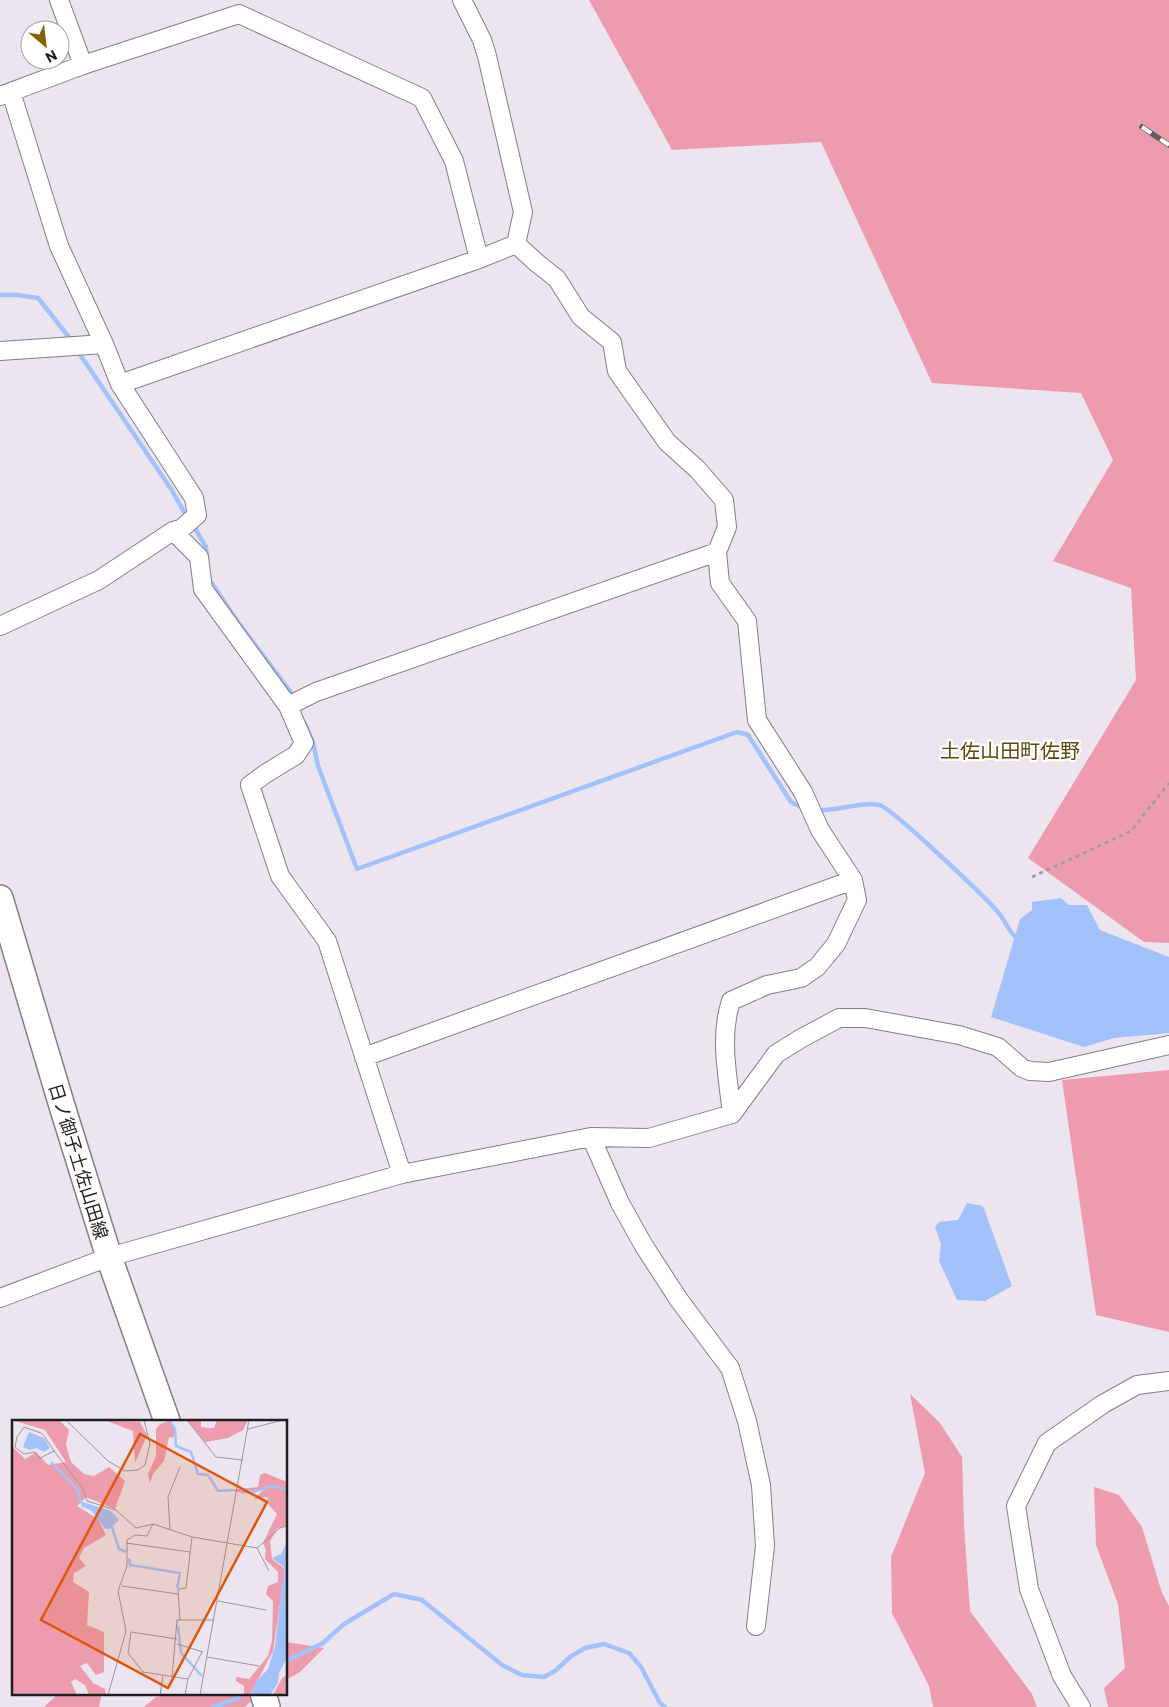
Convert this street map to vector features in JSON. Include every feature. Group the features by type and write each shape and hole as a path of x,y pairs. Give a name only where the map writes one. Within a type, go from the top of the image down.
{"main road":[{"name":"日ノ御子土佐山田線","path":"0,898 109,1257 167,1420"},
{"path":"263,1694 267,1707"}],"street":[{"path":"59,0 83,65"},
{"path":"462,0 482,40 487,56 523,212 516,244"},
{"path":"0,626 99,580 197,515 194,498 120,384 104,344 59,246 5,94 83,65 239,14 422,98 454,160 479,259"},
{"path":"120,384 479,259 516,244"},
{"path":"516,244 556,279 581,317 612,342 617,371 668,442 697,469 724,500 727,527 717,552 720,583 747,620 758,720 803,792 820,830 853,880 857,900 836,944 817,966 801,978 766,985 731,1001 726,1018 725,1041 732,1114"},
{"path":"0,351 104,344"},
{"path":"177,530 200,556 203,589 288,706 304,743 296,755 250,785 280,876 328,941 402,1174"},
{"path":"288,706 316,692 717,552"},
{"path":"364,1057 853,880"},
{"path":"0,1298 109,1257 402,1174 591,1137 650,1138 732,1114 776,1054 839,1018 865,1018 959,1035 998,1047 1022,1068 1030,1071 1049,1072 1169,1046"},
{"path":"591,1137 620,1203 644,1246 679,1300 730,1368 747,1421 760,1485 764,1546 756,1626"},
{"path":"1081,1707 1062,1676 1029,1589 1016,1506 1047,1443 1103,1404 1137,1385 1169,1381"}],"path":[{"path":"1032,877 1132,831 1169,783"}],"shaded area":[{"path":"589,0 1169,0 1169,943 1144,942 1028,858 1136,680 1131,588 1053,561 1113,460 1081,393 932,383 821,142 672,150"},
{"path":"1169,1070 1169,1332 1096,1315 1062,1080"},
{"path":"910,1394 940,1423 962,1457 964,1525 970,1611 1032,1694 1037,1707 933,1707 929,1686 892,1613 891,1557 925,1473"},
{"path":"1094,1487 1119,1495 1142,1527 1162,1593 1169,1606 1169,1707 1108,1707 1104,1688 1125,1668 1118,1604 1096,1545"},
{"path":"288,1642 324,1648 300,1672 288,1679"},
{"path":"58,1694 102,1694 99,1707 44,1707"},
{"path":"173,1694 263,1694 245,1707 144,1707 156,1697"}],"water":[{"path":"1061,898 1069,905 1087,905 1100,930 1169,957 1169,1033 1114,1038 1084,1047 991,1017 1020,919 1032,910 1032,902"},
{"path":"967,1203 983,1206 1012,1286 985,1301 957,1300 939,1261 941,1244 935,1227 939,1222 958,1220"}],"waterway":[{"path":"0,295 38,298 72,341"},
{"path":"77,350 171,489 187,517"},
{"path":"193,525 206,547 207,559"},
{"path":"209,579 294,699"},
{"path":"304,722 313,742 318,766 357,869 737,732 748,735 791,802 805,809"},
{"path":"815,810 872,804 879,805 887,810 919,836 976,890 998,912 1018,939"},
{"path":"288,1660 323,1643 344,1624 394,1594 422,1600 502,1665 522,1675 544,1677 585,1648 604,1644 629,1653 641,1667 660,1703 665,1707"},
{"path":"213,1707 236,1699 242,1694"}],"railway":[{"path":"1142,127 1169,145"}],"district":[{"name":"土佐山田町佐野","path":"1010,750"}]}
